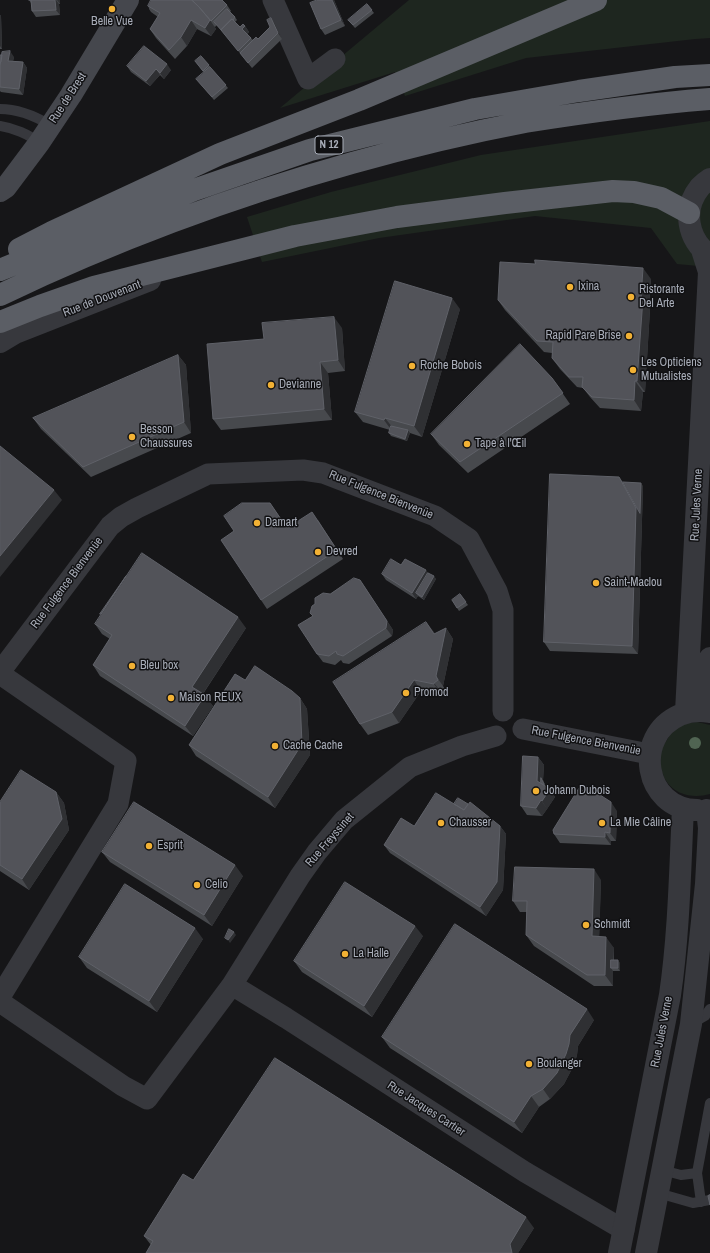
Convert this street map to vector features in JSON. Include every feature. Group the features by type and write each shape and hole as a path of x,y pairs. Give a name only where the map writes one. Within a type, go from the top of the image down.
{"highway":[{"path":"0,258 52,232 220,154 359,100 596,0"},
{"name":"N 12","path":"0,270 194,190 310,150 474,109 674,77 710,75"},
{"name":"N 12","path":"0,295 111,246 194,213 328,170 402,150 525,122 669,102 710,99"},
{"path":"0,322 94,287 295,236 397,217 612,190 634,192 661,198 689,213"}],"main road":[{"name":"Rue de Brest","path":"0,191 6,187 71,96 128,0"}],"street":[{"path":"273,0 308,79 336,59"},
{"path":"689,213 693,198 701,186 710,179"},
{"name":"Rue Jules Verne","path":"686,712 709,272 706,253 694,239 690,227 689,213"},
{"name":"Rue de Douvenant","path":"0,342 15,332 206,259"},
{"name":"Rue Fulgence Bienvenüe","path":"0,673 110,526 121,517 208,474 303,470 323,473 435,516 469,539 497,591 503,610 503,711"},
{"path":"708,810 695,811 682,808 670,802 660,792 653,781 649,768 650,754 654,740 661,728 673,718 686,712 709,712 710,658"},
{"path":"0,673 126,761 118,804 0,996"},
{"path":"503,711 512,711 520,716 523,724 522,729 521,734 514,740 504,741 496,736 493,732 492,726 495,717 503,711"},
{"name":"Rue Fulgence Bienvenüe","path":"522,729 650,754"},
{"name":"Rue Freyssinet","path":"0,996 123,1086 147,1099 232,985 316,852 344,820 410,767 462,746 496,736"},
{"name":"Rue Jules Verne","path":"619,1253 670,995 674,966 682,808"},
{"name":"Rue Jules Verne","path":"646,1253 691,1024 708,888 708,810"},
{"name":"Rue Jacques Cartier","path":"232,985 286,1018 525,1172 624,1230"}],"lane":[{"path":"0,109 9,109 22,112 45,134"},
{"path":"0,126 32,137 45,134"},
{"path":"691,1024 705,1016 710,1009"},
{"path":"658,1194 693,1203 706,1201 697,1173 706,1145 710,1103"},
{"path":"662,1170 681,1175 697,1173"}],"shaded area":[{"path":"409,0 710,0 710,38 526,58 405,96 395,72 280,108"},
{"path":"710,121 710,267 677,264 651,228 535,216 379,238 262,262 247,217 331,192 481,155"},
{"path":"697,722 710,725 710,794 702,796 686,795 673,789 664,777 659,762 659,753 661,748 673,731 682,725"}],"building":[{"path":"31,0 55,0 56,10 32,11"},
{"path":"151,0 192,0 210,20 205,28 191,20 181,37 169,50 150,29 160,13 148,6"},
{"path":"192,0 222,0 227,5 211,21"},
{"path":"317,0 332,0 341,20 321,29 310,3"},
{"path":"367,4 372,10 353,25 348,20"},
{"path":"227,9 235,17 221,30 214,22"},
{"path":"271,18 278,33 248,63 240,53 256,37 258,39 270,27 267,20"},
{"path":"232,19 240,27 243,24 245,26 242,29 251,38 238,51 221,30"},
{"path":"144,46 167,64 160,73 156,69 146,81 127,66"},
{"path":"10,51 8,61 23,62 19,89 0,87 2,52"},
{"path":"0,55 2,55 1,62 0,62"},
{"path":"201,56 209,65 203,71 195,61"},
{"path":"210,67 226,85 212,97 196,79"},
{"path":"535,260 643,268 641,298 643,298 637,381 635,381 634,400 592,397 582,387 583,377 569,377 552,358 553,342 537,341 498,300 500,262 535,264"},
{"name":"Roche Bobois","path":"395,281 452,298 414,426 355,412"},
{"path":"334,317 338,360 320,362 324,409 213,419 207,344 264,339 262,323"},
{"path":"520,344 552,378 563,393 460,462 431,434"},
{"path":"178,355 184,422 83,467 33,418"},
{"path":"391,426 408,430 405,439 389,433"},
{"path":"0,446 54,490 0,556"},
{"name":"Saint-Maclou","path":"550,474 619,477 636,508 632,646 544,642"},
{"path":"623,482 641,483 640,513"},
{"path":"242,503 270,503 287,528 312,512 337,550 261,600 221,540 234,531 224,516"},
{"path":"142,553 238,617 192,687 205,695 185,726 93,665 112,635 95,624"},
{"path":"391,559 401,565 405,559 426,570 412,593 382,574"},
{"path":"428,573 434,576 422,597 416,593"},
{"path":"126,576 101,614 100,614"},
{"path":"354,578 360,580 387,621 386,628 343,656 337,654 336,651 329,656 317,654 298,625 313,616 310,613 312,606 315,604 315,598 323,593 330,594"},
{"path":"460,594 466,602 457,608 452,600"},
{"path":"426,622 434,634 446,628 436,676 438,680 434,684 414,680 392,712 360,724 333,682"},
{"path":"255,666 300,698 302,744 268,797 189,745 235,674 245,680"},
{"path":"523,756 538,757 537,781 550,789 536,808 521,806"},
{"path":"21,770 56,792 62,819 22,879 0,865 0,802"},
{"path":"586,786 611,802 610,833 605,832 605,837 554,834 553,830 579,788 583,791"},
{"path":"436,793 464,810 470,802 500,826 497,882 480,907 384,845 401,818 414,826"},
{"path":"458,798 468,804 464,810 454,804"},
{"path":"134,802 235,865 204,915 102,852"},
{"path":"515,867 594,869 592,936 606,937 605,975 587,975 526,935 527,901 513,901"},
{"path":"345,882 415,926 364,1006 294,961"},
{"path":"125,884 195,928 149,1001 79,957"},
{"path":"455,924 587,1009 570,1035 566,1054 557,1073 543,1089 531,1096 514,1122 382,1037"},
{"path":"229,929 234,932 228,940 225,938"},
{"path":"611,960 618,960 618,968 611,968"},
{"path":"275,1058 526,1217 510,1244 512,1253 146,1253 153,1241 144,1236 183,1174 193,1180"}],"place":[{"name":"Belle Vue","path":"112,9"},
{"name":"Ixina","path":"570,287"},
{"name":"Ristorante Del Arte","path":"631,297"},
{"name":"Rapid Pare Brise","path":"629,336"},
{"name":"Roche Bobois","path":"412,366"},
{"name":"Les Opticiens Mutualistes","path":"633,370"},
{"name":"Devianne","path":"271,385"},
{"name":"Besson Chaussures","path":"132,437"},
{"name":"Tape à l'Œil","path":"467,444"},
{"name":"Damart","path":"257,523"},
{"name":"Devred","path":"318,552"},
{"name":"Saint-Maclou","path":"596,583"},
{"name":"Bleu box","path":"132,666"},
{"name":"Promod","path":"406,693"},
{"name":"Maison REUX","path":"171,698"},
{"name":"Cache Cache","path":"275,746"},
{"name":"Johann Dubois","path":"536,791"},
{"name":"Chausser","path":"441,823"},
{"name":"La Mie Câline","path":"602,823"},
{"name":"Esprit","path":"149,846"},
{"name":"Celio","path":"197,885"},
{"name":"Schmidt","path":"586,925"},
{"name":"La Halle","path":"345,954"},
{"name":"Boulanger","path":"529,1064"}]}
